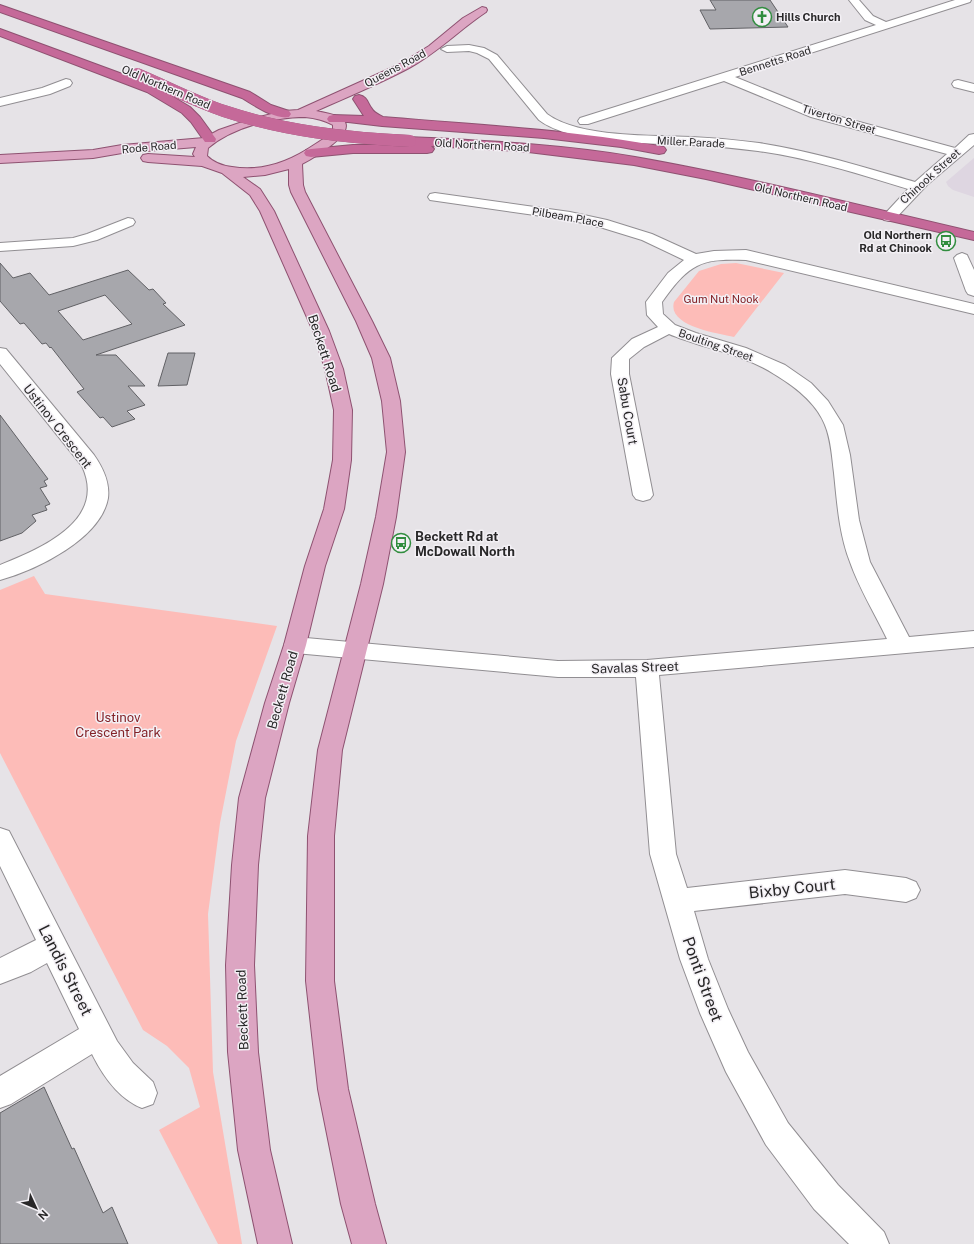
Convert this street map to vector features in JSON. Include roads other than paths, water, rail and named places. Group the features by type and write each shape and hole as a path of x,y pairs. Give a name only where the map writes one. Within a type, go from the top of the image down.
{"highway":[{"path":"0,8 246,95 267,108 285,114"},
{"name":"Old Northern Road","path":"0,14 151,68 221,100 258,112 334,127 411,137 597,155 672,168 796,196 974,224"},
{"name":"Old Northern Road","path":"0,24 137,74 210,106 268,123 327,134 411,137 496,137 601,147 726,168 893,212 974,236"},
{"path":"0,32 137,83 163,95 192,116 208,140"},
{"path":"351,103 364,103 367,112 382,122"},
{"path":"332,119 348,118 382,122 544,134 621,143 674,153"},
{"path":"311,153 353,149 397,148 521,154 632,168 763,194 796,196"}],"main road":[{"name":"Queens Road","path":"332,119 351,103 415,69 447,49 479,21 482,10 489,0"},
{"name":"Queens Road","path":"300,113 326,103 404,66 433,48 466,20 482,10"},
{"name":"Rode Road","path":"0,159 93,154 122,149 208,140 249,124 285,114 300,113"},
{"path":"226,170 257,172 296,163 338,134 340,127 339,123 332,119 319,115 300,113"},
{"path":"205,162 200,154 201,147 208,140"},
{"name":"Rode Road","path":"93,154 118,157 205,162 226,170"},
{"path":"296,163 295,186 364,321 381,358 391,401 396,452 386,517 356,651 330,750 321,836 320,981 333,1089 358,1204 369,1244"},
{"name":"Beckett Road","path":"226,170 256,192 267,210 321,331 334,369 343,410 342,460 334,510 315,566 295,645 277,702 252,798 245,865 240,965 243,1052 254,1150 275,1244"}],"street":[{"path":"854,0 875,22 886,26"},
{"name":"Bennetts Road","path":"584,121 966,0"},
{"path":"866,14 881,18 907,19"},
{"name":"Miller Parade","path":"480,39 494,50 493,57"},
{"name":"Miller Parade","path":"447,49 474,48 493,57 543,117 551,123 563,128 646,139 719,143 768,148 813,157 917,187"},
{"name":"Tiverton Street","path":"725,77 815,114 956,152"},
{"path":"0,102 46,91 66,83"},
{"path":"958,84 974,88"},
{"name":"Chinook Street","path":"893,212 917,187 974,138"},
{"name":"Pilbeam Place","path":"435,197 570,216 607,224 647,237 694,259"},
{"path":"0,247 74,242 92,237 128,222"},
{"name":"Boulting Street","path":"902,646 860,562 849,520 841,455 834,425 822,405 805,387 779,369 740,352 690,337 669,328 655,315 654,302 680,268 694,259 707,255 746,255 974,309"},
{"path":"962,258 974,291"},
{"name":"Sabu Court","path":"643,496 620,374 621,358 638,343 669,328"},
{"name":"Ustinov Crescent","path":"0,353 82,454 97,479 99,488 97,500 92,512 85,523 73,534 47,552 0,573"},
{"name":"Savalas Street","path":"295,645 558,669 647,668 974,639"},
{"name":"Ponti Street","path":"647,668 663,854 694,959 715,1013 736,1062 777,1134 826,1197 872,1244"},
{"name":"Landis Street","path":"0,839 116,1067 125,1078 142,1093"},
{"name":"Bixby Court","path":"677,901 845,882 906,890"},
{"path":"0,970 21,963 54,945"},
{"path":"0,1093 98,1034"}],"place":[{"name":"Hills Church","path":"762,17"},
{"name":"Old Northern Rd at Chinook","path":"946,241"},
{"name":"Beckett Rd at McDowall North","path":"401,543"}],"park label":[{"name":"Gum Nut Nook","path":"721,299"},
{"name":"Ustinov Crescent Park","path":"118,724"}]}
